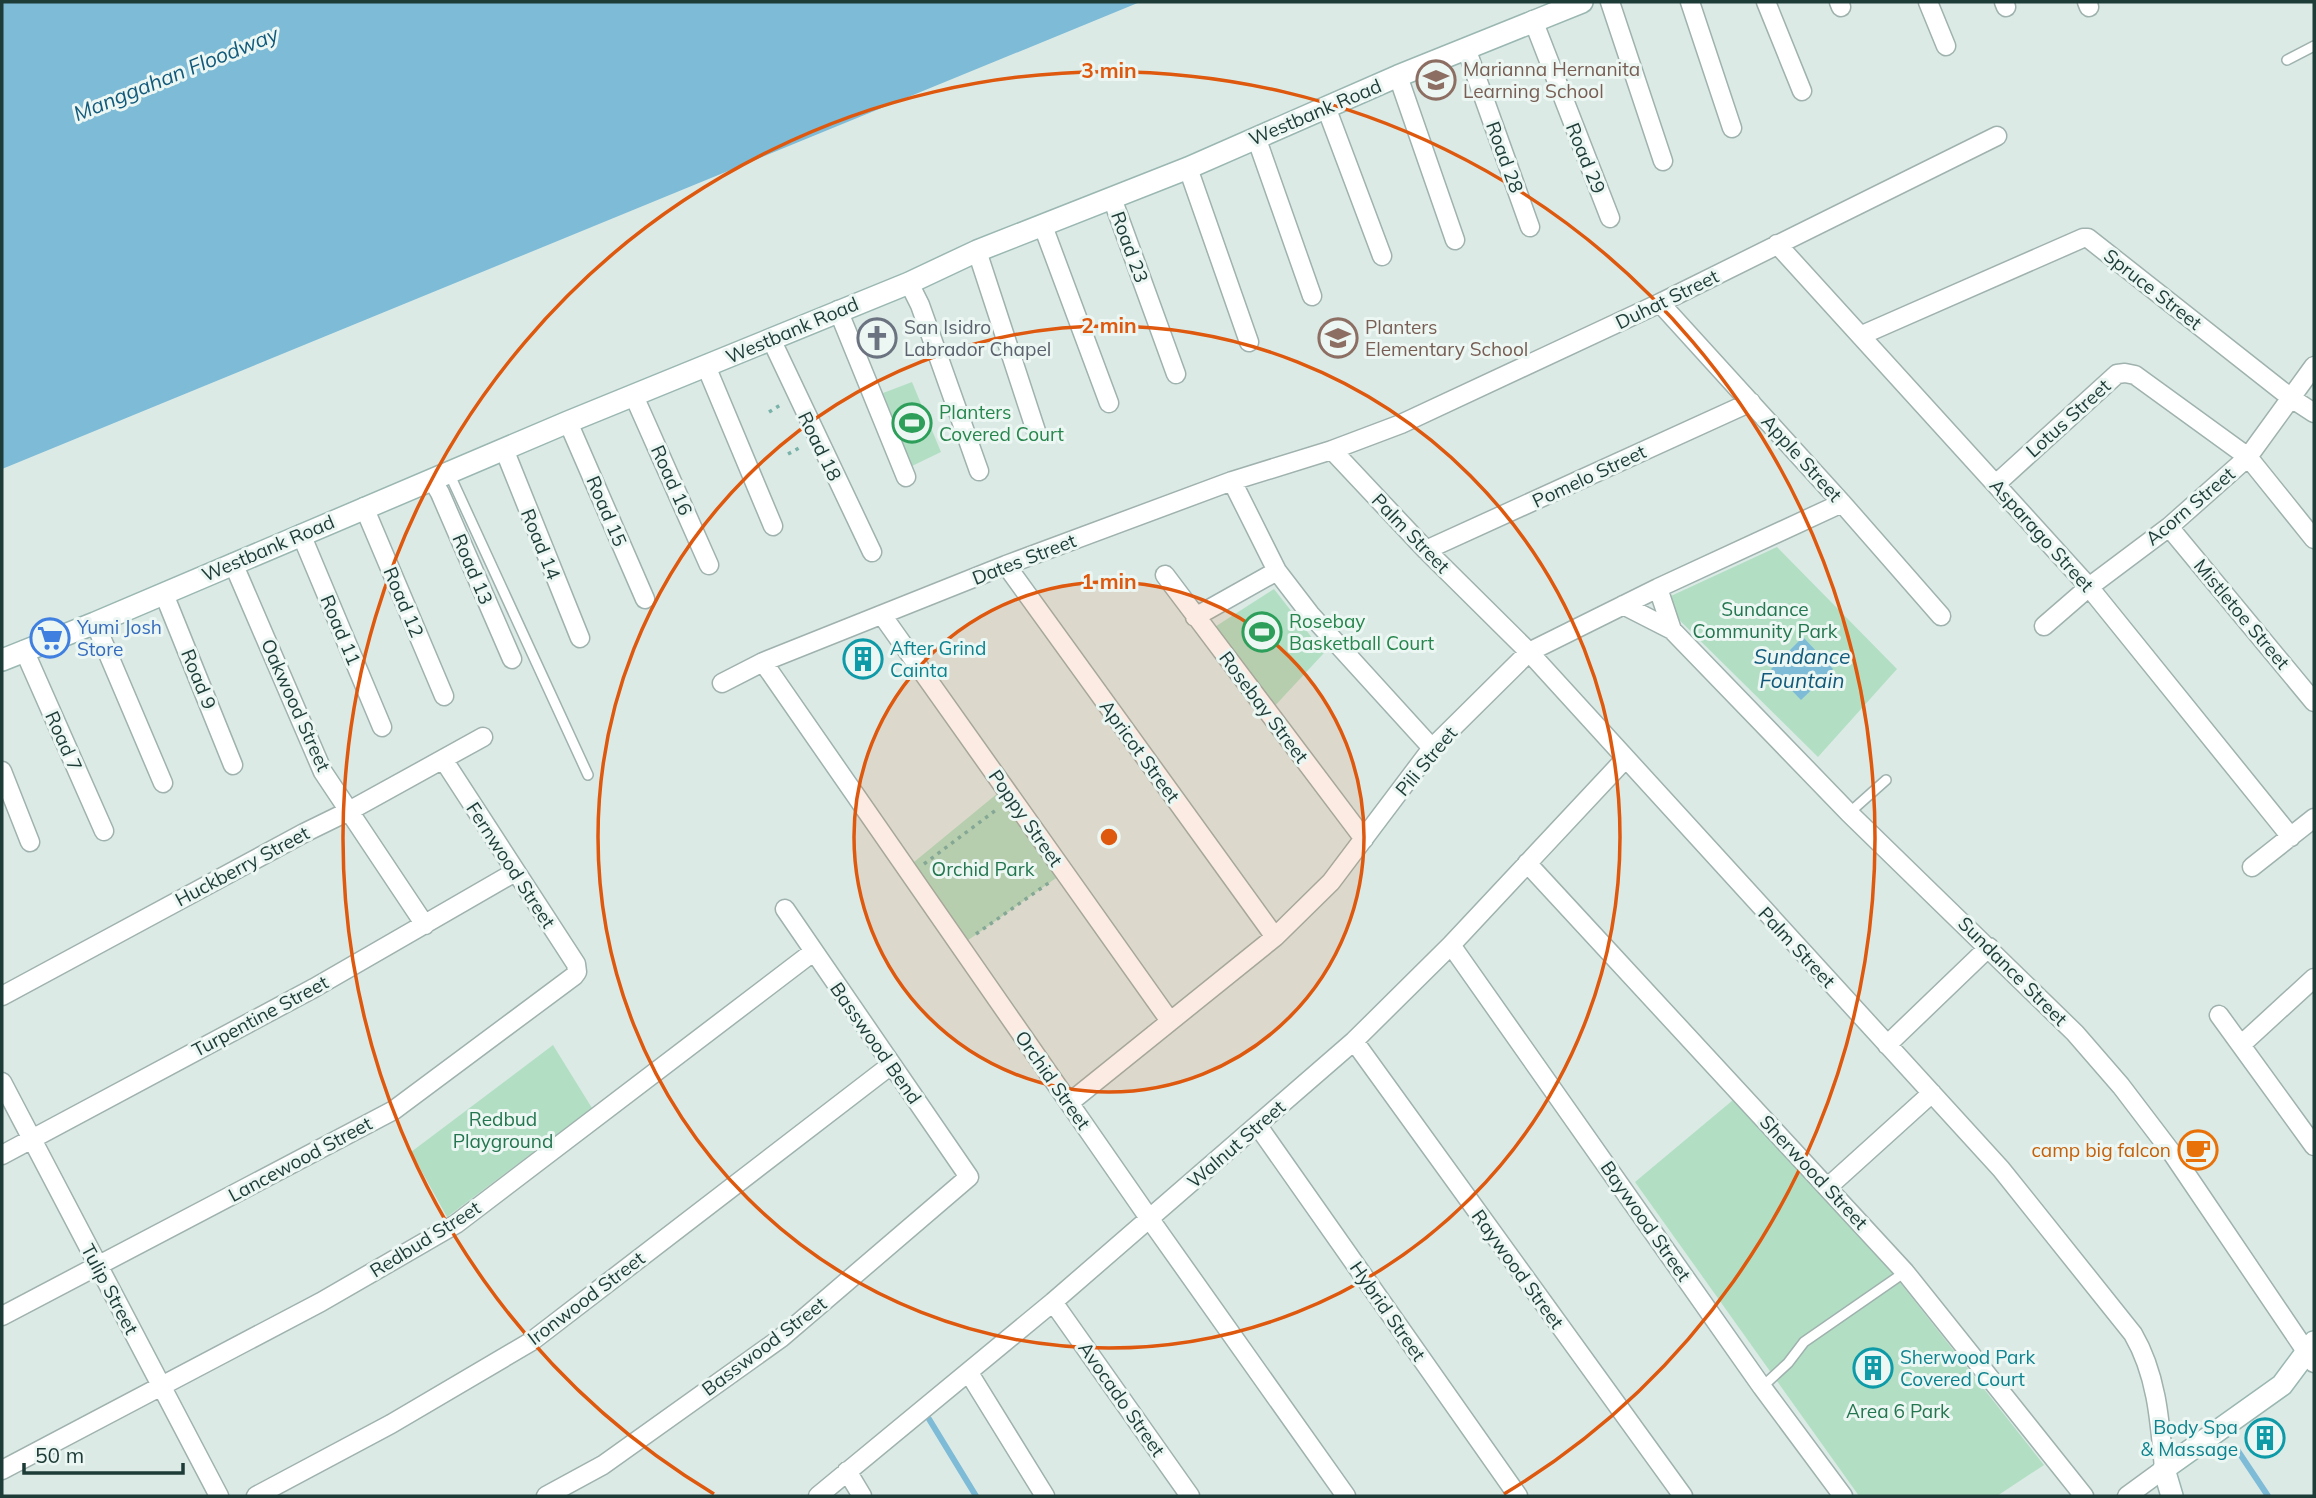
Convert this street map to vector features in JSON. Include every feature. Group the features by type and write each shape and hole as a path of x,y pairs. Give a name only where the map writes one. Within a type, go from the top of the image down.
{"street":[{"name":"Westbank Road","path":"2,660 503,449 909,283 977,251 1046,236 1112,198 1188,168 1398,76 1582,2"},
{"path":"1610,2 1663,161"},
{"path":"1690,2 1732,128"},
{"path":"1766,2 1802,91"},
{"path":"1928,2 1946,46"},
{"name":"Road 29","path":"1533,20 1610,218"},
{"name":"Road 28","path":"1466,48 1530,227"},
{"path":"1398,76 1455,240"},
{"path":"1326,107 1382,256"},
{"name":"Duhat Street","path":"1332,450 1401,424 1660,303 1997,136"},
{"path":"1256,137 1312,296"},
{"path":"1188,168 1249,342"},
{"name":"Road 23","path":"1112,198 1176,374"},
{"path":"1046,236 1109,403"},
{"name":"Spruce Street","path":"1862,335 2088,238 2291,398 2314,413"},
{"name":"Asparago Street","path":"1777,244 2090,587 2291,837"},
{"path":"977,251 1036,430"},
{"path":"909,283 920,306 979,471"},
{"name":"Apple Street","path":"1660,303 1941,616"},
{"path":"838,310 906,477"},
{"name":"Road 18","path":"771,339 872,552"},
{"path":"706,366 773,526"},
{"name":"Acorn Street","path":"2043,626 2169,527 2248,457 2314,366"},
{"name":"Lotus Street","path":"1996,484 2117,374 2125,373 2135,375 2248,457"},
{"name":"Road 16","path":"634,396 709,565"},
{"name":"Pomelo Street","path":"1426,550 1751,402"},
{"name":"Road 15","path":"568,422 645,599"},
{"name":"Road 14","path":"503,449 580,638"},
{"name":"Dates Street","path":"722,683 764,662 1006,565 1232,481 1332,450"},
{"name":"Palm Street","path":"1332,450 1426,550 1529,652 2001,1169 2133,1334 2145,1353 2159,1406 2164,1469 2172,1496"},
{"path":"2248,457 2314,539"},
{"name":"Road 13","path":"441,477 440,492 512,659"},
{"path":"1232,481 1277,571 1310,614 1432,748"},
{"name":"Pili Street","path":"1069,1103 1275,937 1331,882 1432,748 1529,652 1658,588 1842,503"},
{"name":"Road 12","path":"364,507 444,696"},
{"name":"Mistletoe Street","path":"2169,527 2314,702"},
{"name":"Road 11","path":"301,534 382,727"},
{"name":"Oakwood Street","path":"233,563 323,772 425,925"},
{"name":"Apricot Street","path":"1006,565 1275,937"},
{"path":"1195,617 1277,571"},
{"name":"Rosebay Street","path":"1165,575 1364,839"},
{"path":"1658,588 1672,630"},
{"name":"Road 9","path":"164,594 233,765"},
{"path":"1623,605 1672,630"},
{"name":"Poppy Street","path":"882,615 1170,1021"},
{"path":"95,623 163,783"},
{"name":"Sundance Street","path":"1672,630 1849,813 2075,1033 2121,1086 2172,1153 2312,1352"},
{"name":"Road 7","path":"24,650 104,831"},
{"name":"Orchid Street","path":"764,662 1149,1219 1346,1496"},
{"name":"Huckberry Street","path":"2,996 483,737"},
{"name":"Fernwood Street","path":"443,759 576,964 577,972"},
{"name":"Walnut Street","path":"818,1496 1053,1302 1354,1041 1451,945 1625,759"},
{"path":"2,771 30,842"},
{"path":"2252,867 2314,818"},
{"name":"Sherwood Street","path":"1527,863 1905,1272 2084,1496"},
{"name":"Turpentine Street","path":"2,1154 425,925 515,872"},
{"name":"Basswood Bend","path":"785,909 969,1177"},
{"name":"Baywood Street","path":"1451,945 1762,1387 1843,1496"},
{"path":"1887,1045 1989,947"},
{"name":"Redbud Street","path":"2,1470 321,1302 456,1224 813,952"},
{"name":"Lancewood Street","path":"2,1316 394,1110 577,972"},
{"path":"2242,1044 2314,978"},
{"path":"2219,1015 2313,1142"},
{"name":"Raywood Street","path":"1354,1041 1683,1496"},
{"name":"Ironwood Street","path":"256,1496 391,1424 532,1340 891,1065"},
{"name":"Tulip Street","path":"2,1082 219,1496"},
{"path":"1828,1188 1932,1093"},
{"name":"Hybrid Street","path":"1258,1126 1518,1496"},
{"name":"Basswood Street","path":"546,1496 603,1465 781,1338 969,1177"},
{"name":"Avocado Street","path":"1053,1302 1190,1496"},
{"path":"2127,1496 2282,1385 2312,1352"},
{"path":"969,1373 1045,1496"},
{"path":"847,1471 862,1496"}],"lane":[{"path":"2287,60 2314,46"},
{"path":"441,477 588,775"},
{"path":"1849,813 1886,780"},
{"path":"1762,1387 1788,1363 1804,1342 1905,1272"}],"path":[{"path":"911,874 1012,798"},
{"path":"960,946 1064,872"}],"green space":[{"name":"Planters Covered Court","path":"912,382 941,452 912,466 883,393"},
{"name":"Sundance Community Park","path":"1777,547 1897,669 1818,757 1660,601"},
{"path":"1274,589 1324,653 1271,710 1210,630"},
{"name":"Orchid Park","path":"998,793 1059,876 964,943 914,862"},
{"name":"Redbud Playground","path":"553,1045 592,1108 447,1217 411,1152"},
{"name":"Area 6 Park","path":"1733,1100 1887,1266 2044,1465 1997,1496 1859,1496 1635,1182"}],"water":[{"name":"Manggahan Floodway","path":"2,2 1140,2 2,469"},
{"name":"Sundance Fountain","path":"1803,637 1833,669 1801,700 1771,669"}],"waterway":[{"path":"929,1419 976,1496"},
{"path":"2236,1448 2268,1496"}],"place":[{"name":"Marianna Hernanita Learning School","path":"1436,80"},
{"name":"San Isidro Labrador Chapel","path":"877,338"},
{"name":"Planters Elementary School","path":"1338,338"},
{"name":"Planters Covered Court","path":"912,423"},
{"name":"Rosebay Basketball Court","path":"1262,632"},
{"name":"Yumi Josh Store","path":"50,638"},
{"name":"After Grind Cainta","path":"863,659"},
{"name":"camp big falcon","path":"2198,1150"},
{"name":"Sherwood Park Covered Court","path":"1873,1368"},
{"name":"Body Spa & Massage","path":"2265,1438"}]}
